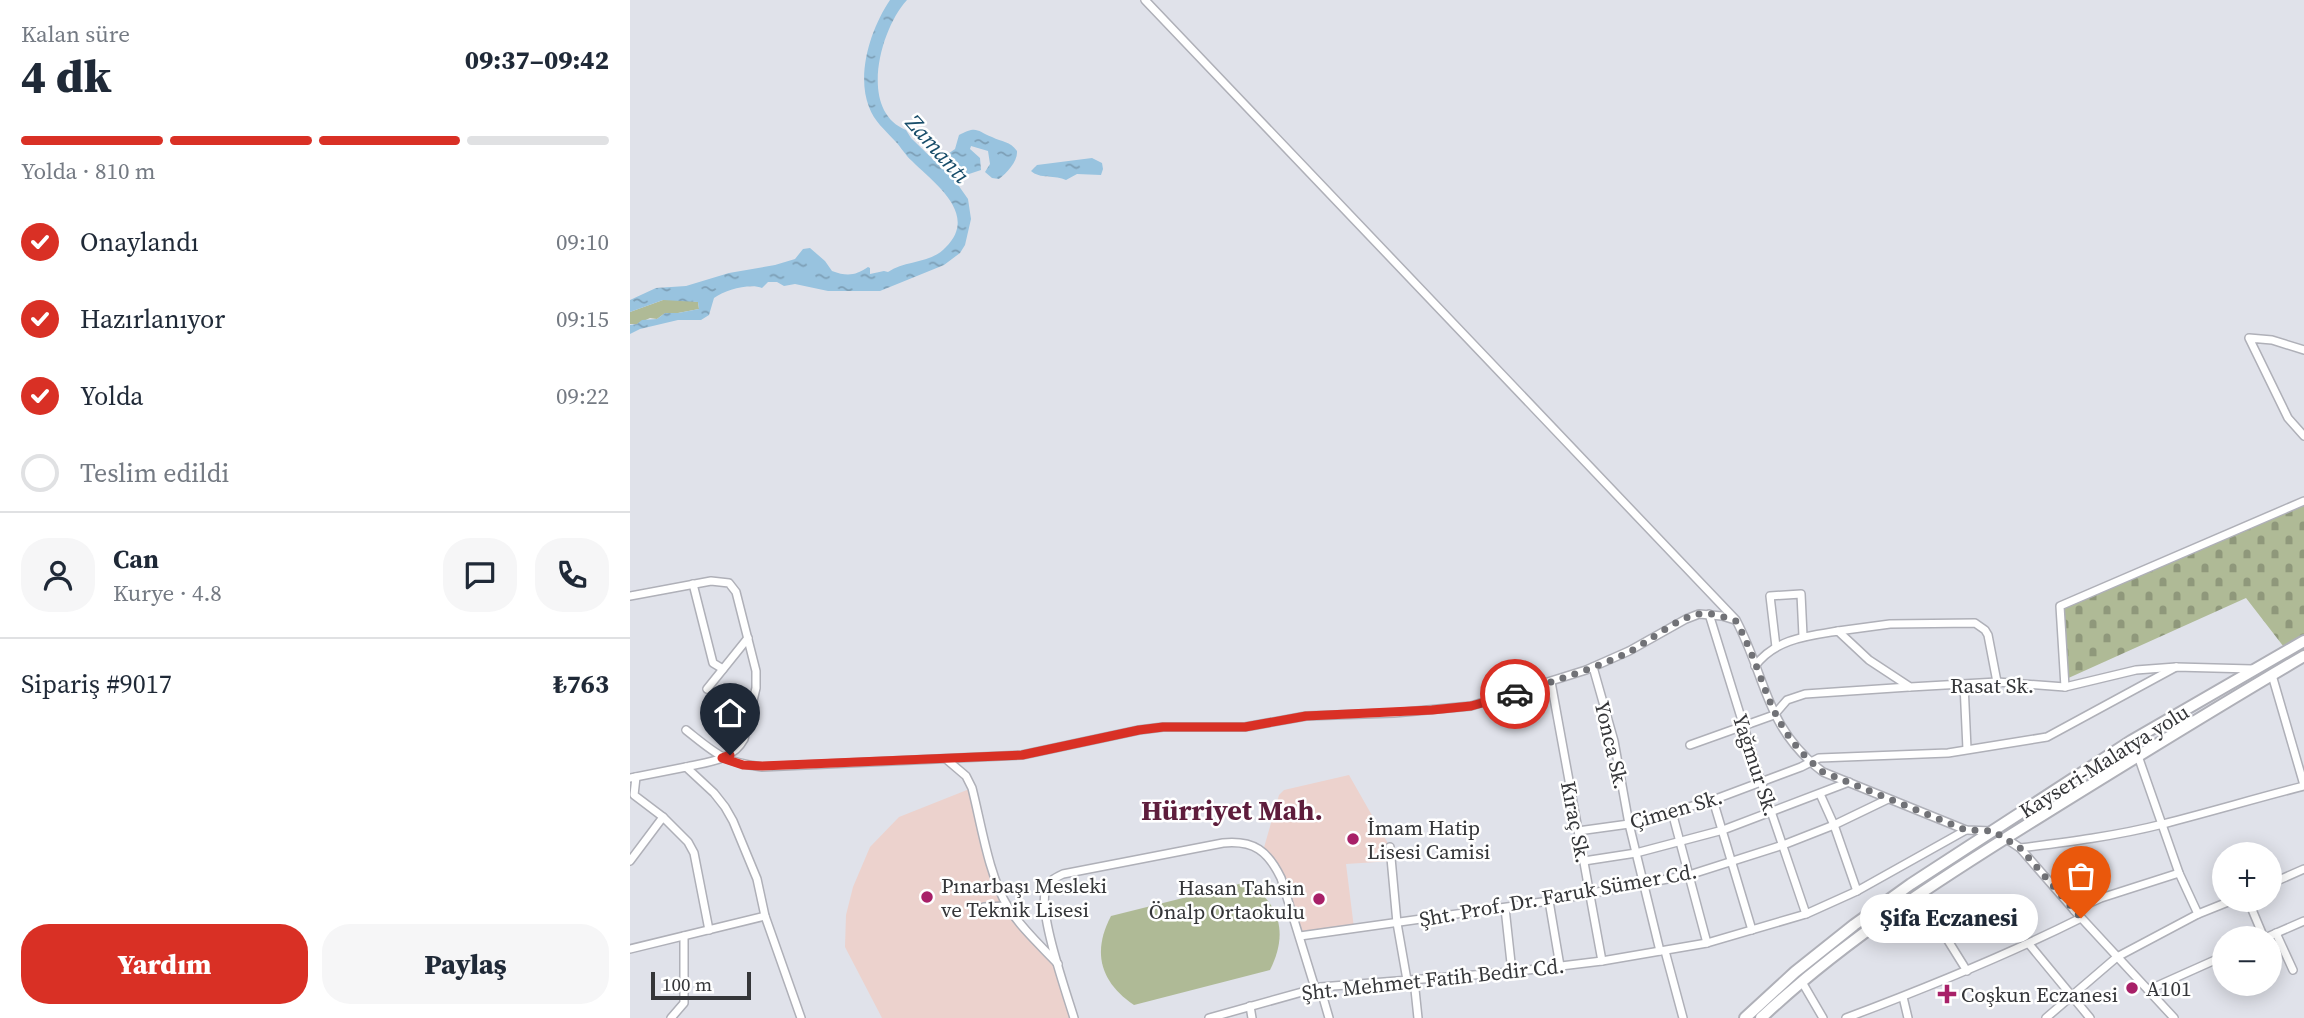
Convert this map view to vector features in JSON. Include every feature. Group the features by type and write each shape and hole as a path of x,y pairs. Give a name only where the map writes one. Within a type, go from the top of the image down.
{"highway":[{"name":"Kayseri-Malatya yolu","path":"1745,1018 1795,972 1911,884 2131,741 2304,641"},
{"name":"Kayseri-Malatya yolu","path":"1761,1018 1859,936 1919,894 2005,838 2304,656"}],"street":[{"path":"1145,0 1736,621 1774,715 1789,738 1810,761 1823,772 1966,830 1993,831 2020,848 2174,1018"},
{"path":"2304,350 2272,340 2249,338 2288,418 2304,436"},
{"path":"2065,687 2060,606 2304,501"},
{"path":"630,596 711,581 729,583 736,592 756,671 756,688 744,739 736,751 722,758 633,778 634,795 663,817 688,842 694,853 709,930"},
{"path":"693,584 713,663 723,668"},
{"path":"1776,647 1770,596 1801,594 1804,636"},
{"path":"686,730 722,758 743,765 1022,755 1163,727 1245,727 1306,716 1471,706 1593,667 1644,644 1699,614 1736,621"},
{"name":"Yağmur Sk.","path":"1709,614 1761,782 1806,914"},
{"path":"1755,666 1776,647 1804,636 1890,624 1975,623 1988,635 1997,682"},
{"path":"1838,631 1869,660 1910,687"},
{"path":"707,689 748,638"},
{"name":"Yonca Sk.","path":"1593,667 1614,741 1642,882 1683,1018"},
{"name":"Rasat Sk.","path":"1690,745 1774,715 1787,700 1805,694 1997,682 2065,687 2136,670 2176,667 2257,669"},
{"name":"Çimen Sk.","path":"1578,831 1629,824 1713,800 1819,758 1948,753 2047,737 2176,667"},
{"path":"2020,848 2094,839 2304,786 2272,675"},
{"name":"Kıraç Sk.","path":"1550,682 1602,961"},
{"path":"1964,684 1966,749"},
{"path":"2138,756 2179,873 2198,914"},
{"path":"946,758 966,776 972,788 992,866 1007,906 1059,965"},
{"path":"686,767 714,793 733,821 757,879 765,916 801,1018"},
{"path":"1584,861 1636,853 1723,830 1849,782"},
{"path":"1820,794 1857,891"},
{"name":"Şht. Prof. Dr. Faruk Sümer Cd.","path":"1300,936 1549,901 1689,875 1783,845 1834,825 1888,799"},
{"path":"1713,800 1752,930"},
{"path":"1672,812 1707,943"},
{"path":"630,861 663,817"},
{"name":"Şht. Mehmet Fatih Bedir Cd.","path":"1209,1018 1318,988 1512,972 1602,961 1707,943 1806,914 1857,891 1966,830"},
{"path":"1074,1018 1044,903 1047,886 1063,874 1223,843 1244,843 1269,856 1281,878 1329,1018"},
{"path":"1390,847 1397,923 1418,1018"},
{"path":"2282,879 2304,869"},
{"path":"2074,910 2101,898 2179,873"},
{"path":"1919,894 1967,971"},
{"path":"1549,901 1560,966"},
{"path":"984,907 1007,906"},
{"path":"1504,908 1512,972"},
{"path":"2046,1018 2118,957 2212,908"},
{"path":"630,949 765,916"},
{"path":"1846,1018 1967,971 2081,918"},
{"path":"2282,930 2304,921"},
{"path":"671,1018 684,1003 684,936"},
{"path":"2029,944 2090,1018"},
{"path":"2282,946 2293,970"},
{"path":"2148,990 2212,961"},
{"path":"1802,982 1822,1018"},
{"path":"1903,997 1908,1018"},
{"path":"1250,1006 1252,1018"}],"shaded area":[{"path":"1349,775 1390,847 1392,861 1346,864 1354,928 1300,936 1281,878 1263,851 1279,795 1284,790"},
{"name":"Pınarbaşı Mesleki ve Teknik Lisesi","path":"972,788 992,866 1007,906 1059,965 1074,1018 882,1018 845,947 846,915 853,887 870,847 899,817"}],"green space":[{"path":"673,299 698,302 699,309 665,313 657,319 650,318 630,324 630,312"},
{"path":"2304,501 2304,641 2287,651 2246,598 2064,680 2060,606"},
{"path":"1247,882 1267,900 1278,921 1279,944 1270,970 1134,1005 1113,986 1107,976 1101,954 1105,929 1111,916"}],"water":[{"path":"890,0 907,0 889,30 878,69 882,106 891,120 906,130 946,172 949,167 944,161 945,156 955,149 959,135 970,130 977,130 1006,142 1017,151 1014,163 999,179 992,178 985,172 990,164 988,151 971,146 970,149 980,158 981,170 966,175 955,170 949,172 968,199 971,219 965,245 960,253 944,265 880,291 828,291 795,284 784,286 777,282 768,282 762,288 738,288 714,298 709,315 701,320 678,320 630,334 630,325 642,320 657,319 665,313 699,309 698,302 663,300 630,312 630,300 656,288 686,286 729,273 775,265 795,259 803,249 810,248 832,271 856,273 868,267 870,274 888,272 926,259 946,247 955,235 958,223 956,211 941,189 877,121 865,94 868,52 877,24"},
{"path":"1092,158 1102,163 1101,175 1077,174 1066,180 1038,175 1031,171 1037,165"}],"way so far":[{"path":"1515,694 1615,658 1699,614 1722,616 1736,621 1774,715 1804,757 1823,772 1966,830 1993,831 2020,848 2081,918"}],"place":[{"name":"İmam Hatip Lisesi Camisi","path":"1353,839"},
{"name":"Pınarbaşı Mesleki ve Teknik Lisesi","path":"927,897"},
{"name":"Hasan Tahsin Önalp Ortaokulu","path":"1319,899"},
{"name":"Şifa Eczanesi","path":"2081,918"},
{"name":"A101","path":"2132,988"},
{"name":"Coşkun Eczanesi","path":"1947,994"}],"district":[{"name":"Hürriyet Mah.","path":"1232,810"}],"route":[{"path":"730,755 722,758 743,765 762,766 1022,755 1163,727 1245,727 1306,716 1432,710 1471,706 1515,694"}],"water label":[{"name":"Zamantı","path":"938,149"}]}
